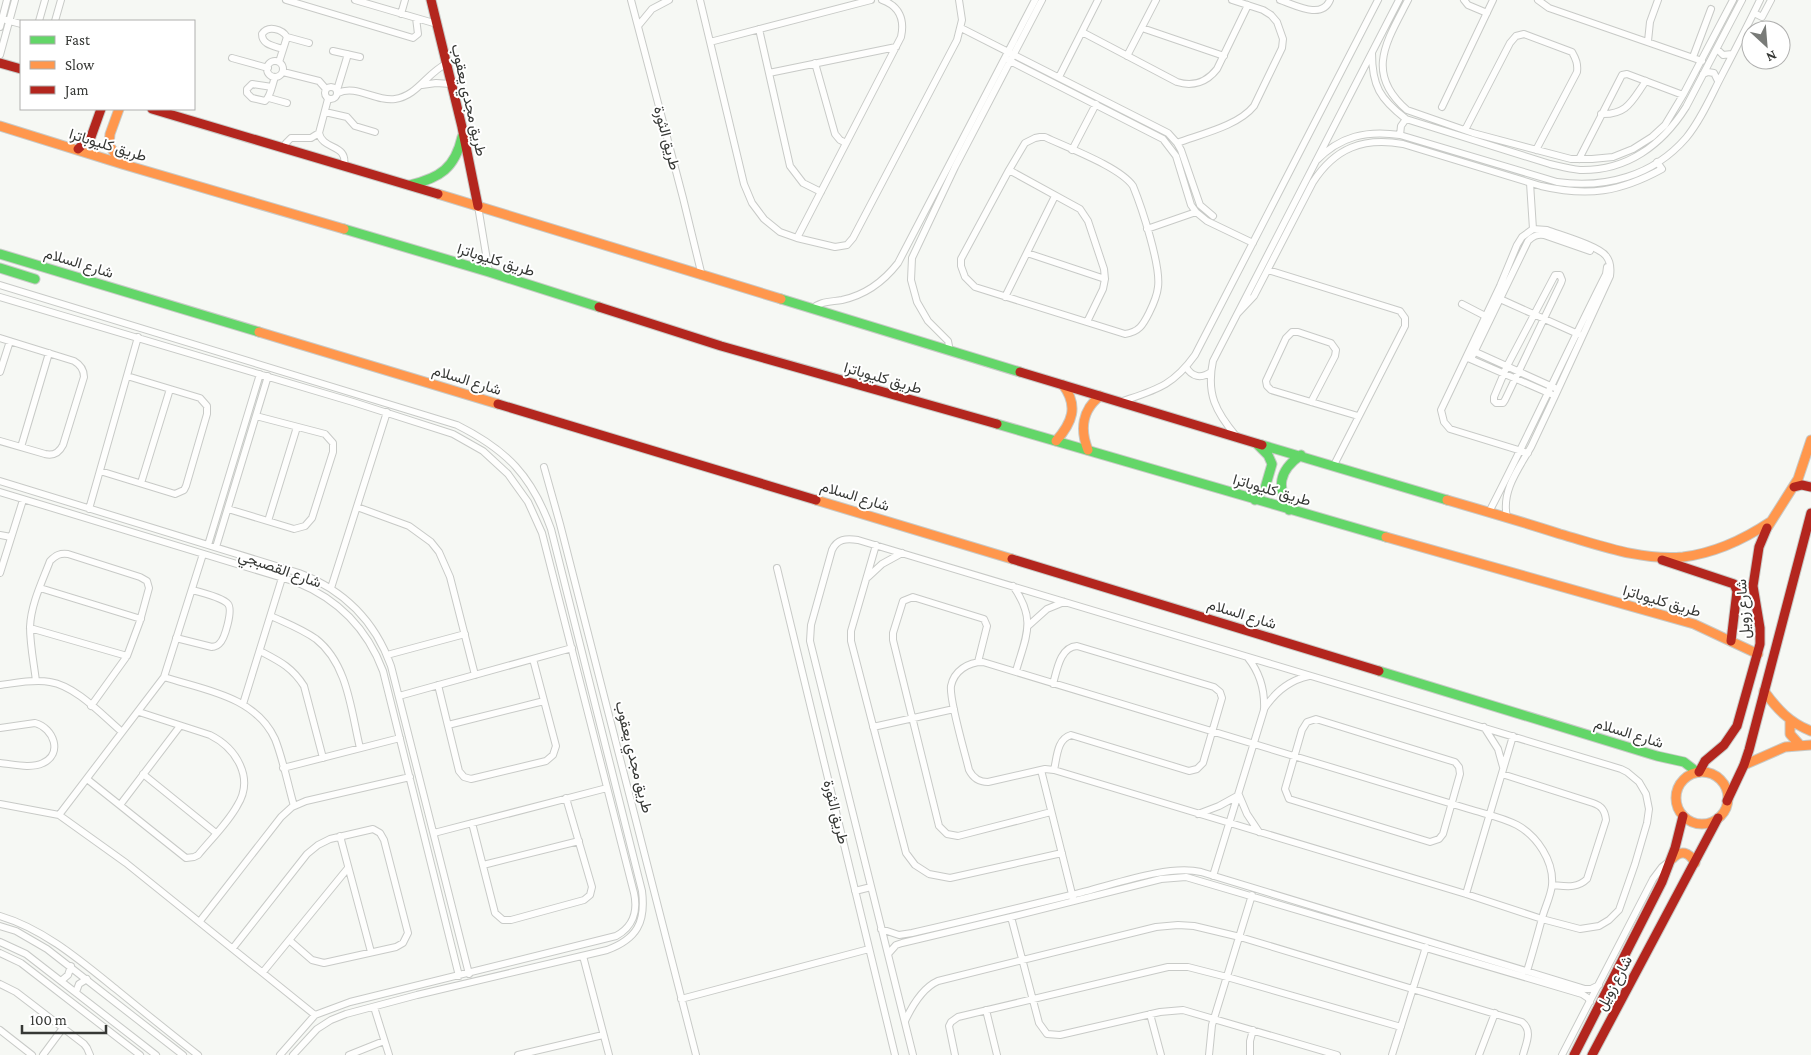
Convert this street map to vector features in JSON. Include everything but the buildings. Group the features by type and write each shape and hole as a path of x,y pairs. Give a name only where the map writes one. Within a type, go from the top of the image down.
{"main road":[{"name":"طريق مجدي يعقوب","path":"431,0 462,126 478,206"},
{"path":"0,63 20,69"},
{"path":"78,150 92,138 101,110"},
{"path":"119,110 109,145 122,164"},
{"path":"155,110 1573,538 1656,557 1682,557 1712,552 1742,540 1770,522"},
{"name":"طريق كليوباترا","path":"0,126 122,164 489,272 721,346 1088,450 1290,510 1678,619 1707,628 1758,654"},
{"path":"408,185 430,180 448,168 460,148 462,126"},
{"name":"شارع السلام","path":"0,254 1126,593 1657,756 1687,763 1692,765 1698,772"},
{"name":"شارع السلام","path":"0,268 35,279"},
{"path":"1056,441 1065,430 1073,410 1070,394 1063,385"},
{"path":"1088,450 1084,438 1083,425 1088,408 1100,396"},
{"name":"شارع زويل","path":"1698,772 1705,761 1724,745 1737,726 1758,654 1760,634 1754,600 1754,573 1759,547 1770,522 1807,468 1811,440"},
{"path":"1254,441 1268,455 1272,464 1265,488 1255,500"},
{"path":"1290,510 1282,496 1281,485 1287,468 1292,461 1301,455"},
{"path":"1794,487 1802,485 1811,487"},
{"path":"1727,802 1726,790 1720,780 1710,773 1698,772 1689,775 1682,780 1676,795 1676,804 1683,816 1691,821 1700,824 1709,823 1718,818 1722,813 1744,765 1811,513"},
{"path":"1656,557 1734,584 1737,591 1731,641"},
{"path":"1764,691 1777,709 1790,722 1811,731"},
{"path":"1790,722 1790,734 1799,744"},
{"path":"1737,726 1742,731 1750,732 1754,730"},
{"path":"1744,765 1779,749 1799,744 1811,745"},
{"name":"شارع زويل","path":"1574,1055 1657,894 1672,859 1683,816"},
{"name":"شارع زويل","path":"1592,1055 1718,818"},
{"path":"1672,859 1678,853 1686,852 1693,857 1695,863"}],"street":[{"path":"0,27 8,0"},
{"path":"0,55 15,0"},
{"path":"39,20 45,0"},
{"path":"55,20 61,0"},
{"path":"286,0 413,38 418,34 416,18"},
{"path":"310,7 312,0"},
{"path":"359,0 437,24"},
{"path":"401,14 405,0"},
{"name":"طريق الثورة","path":"631,0 702,276"},
{"path":"638,26 652,9 668,0"},
{"path":"700,0 744,184 752,203 764,219 780,232 797,238 839,247 847,245 853,238 957,40 961,28 962,11 959,0"},
{"path":"710,42 871,0"},
{"path":"797,238 896,46 903,27 902,18 897,9 882,0"},
{"path":"950,351 948,341 928,321 917,302 911,280 912,258 1035,0"},
{"path":"812,309 823,302 851,297 866,291 887,276 902,255 1009,56 1042,0"},
{"path":"1059,77 1098,0"},
{"path":"1127,56 1156,0"},
{"path":"1177,143 1236,120 1249,112 1254,106 1282,48 1281,30 1271,15 1264,10 1232,0"},
{"path":"1280,0 1316,11 1324,8 1330,0"},
{"path":"1120,402 1162,387 1186,367 1195,355 1378,0"},
{"path":"1238,313 1254,296 1268,270 1316,161 1399,0"},
{"path":"1408,0 1384,48 1382,60 1386,82 1398,102 1407,110 1465,130 1472,136 1504,150 1581,170 1610,166 1638,155 1651,148 1662,138 1676,123 1686,107 1742,0"},
{"path":"1464,0 1468,4 1487,13"},
{"path":"1442,107 1494,0"},
{"path":"1538,0 1549,8 1702,61"},
{"path":"1648,41 1650,22 1658,0"},
{"path":"1372,53 1372,72 1378,91 1390,107 1406,119 1571,159 1613,156 1633,149 1652,137 1665,125 1702,61 1733,0"},
{"path":"1316,161 1326,150 1354,136 1384,132 1400,134 1557,182 1587,185 1616,181 1631,176 1657,162 1686,138 1705,109 1760,0"},
{"path":"1754,13 1762,17 1772,0"},
{"path":"1082,32 1177,82 1186,84 1201,82 1210,77 1217,69 1248,5"},
{"path":"1693,57 1711,9"},
{"path":"2,18 20,24"},
{"path":"283,49 266,44 262,34 271,28 282,32 287,37 309,44"},
{"path":"961,28 1096,104 1165,136 1176,156 1191,205 1196,212 1207,221 1253,243"},
{"path":"1142,28 1224,56"},
{"path":"759,30 790,166 803,183 821,192"},
{"path":"1465,130 1510,42 1516,36 1524,34 1572,52 1578,65 1577,72 1536,150"},
{"path":"279,62 287,37"},
{"path":"769,73 896,46"},
{"path":"1717,49 1723,55 1732,54"},
{"path":"333,51 360,57"},
{"path":"328,99 336,98 348,54"},
{"path":"1009,56 1059,77 1177,143 1200,205 1214,216"},
{"path":"232,58 268,68"},
{"path":"272,62 279,62 283,66 283,72 280,76 275,77 268,73 268,68 272,62"},
{"path":"815,63 835,134 846,143"},
{"path":"326,89 333,86 338,91 350,90 394,99 406,95 421,85 446,64"},
{"path":"283,72 319,81 326,89 325,94 328,99 319,133 323,142 342,152 345,158 344,166"},
{"path":"1703,74 1712,72 1717,75 1718,81"},
{"path":"1579,159 1622,75 1625,74 1683,95"},
{"path":"272,87 256,83 247,89 249,96 263,102 269,98 275,77"},
{"path":"1601,114 1615,114 1625,108 1646,81"},
{"path":"421,85 451,84"},
{"path":"269,98 287,103"},
{"path":"1072,150 1096,104"},
{"path":"325,112 347,118 355,126 375,132"},
{"path":"1400,134 1400,126 1406,119"},
{"path":"284,148 291,138 311,138 319,133"},
{"path":"1035,138 1045,138 1072,150 1118,172 1129,180 1136,193 1158,272 1158,286 1155,300 1143,326 1135,332 1124,334 975,287 969,283 962,272 961,259 1025,143 1035,138"},
{"path":"1236,436 1218,411 1211,392 1213,361 1312,182 1332,159 1344,150 1373,142 1388,142 1530,183 1562,191 1582,192 1603,191 1643,180 1662,169 1657,162"},
{"path":"1469,164 1472,157"},
{"path":"1009,170 1080,209 1088,221 1104,269 1105,279 1103,289 1087,322"},
{"path":"1530,183 1538,230"},
{"path":"1005,297 1055,196"},
{"path":"478,206 489,272"},
{"path":"1147,229 1196,212"},
{"path":"1538,230 1606,256 1608,275 1578,334 1571,354"},
{"path":"1524,452 1450,429 1444,422 1441,407 1488,318 1525,239 1538,230"},
{"path":"1027,253 1105,279"},
{"path":"902,255 906,260 912,258"},
{"path":"1268,270 1400,311 1405,318 1405,326 1334,465"},
{"path":"1488,318 1500,299 1510,270"},
{"path":"1560,275 1562,280 1544,319 1505,400 1503,403 1496,403 1494,397 1534,314 1553,277 1560,275"},
{"path":"0,285 457,425 490,443 504,454 528,481 537,496 551,529 642,891 644,911 642,919 635,932 624,942 607,950 417,995 346,1014 324,1024 310,1034 293,1055"},
{"path":"0,297 63,314 387,412 453,434 483,451 496,462 528,502 542,533 635,899 634,916 628,928 616,936 350,1002 315,1015 280,1055"},
{"path":"1500,299 1578,334"},
{"path":"1462,304 1488,318"},
{"path":"63,314 65,305"},
{"path":"1507,517 1505,505 1507,493 1524,452 1556,388 1586,320"},
{"path":"1311,402 1335,356 1336,350 1331,343 1298,332 1292,332 1286,338 1266,384 1271,390 1311,402 1358,416"},
{"path":"89,509 138,337"},
{"path":"0,338 79,363 84,372 61,449 49,455 0,441"},
{"path":"0,372 10,341"},
{"path":"1472,350 1556,388"},
{"path":"21,447 49,353"},
{"path":"1468,358 1552,395"},
{"path":"1186,367 1192,374 1197,376 1202,377 1211,372"},
{"path":"208,545 260,374"},
{"path":"100,471 175,494 180,493 186,486 207,414 207,406 200,398 127,376"},
{"path":"216,547 268,376"},
{"path":"141,483 170,389"},
{"path":"353,402 356,393"},
{"path":"332,588 387,412"},
{"path":"228,509 294,529 305,526 312,518 333,452 333,443 325,434 256,416"},
{"path":"268,521 297,427"},
{"path":"1489,512 1524,452"},
{"name":"طريق مجدي يعقوب","path":"544,467 563,534 696,1055"},
{"name":"شارع القصبجي","path":"0,481 300,573 332,588 348,600 375,631 387,655 469,974"},
{"name":"شارع القصبجي","path":"0,492 308,587 330,599 350,616 373,647 383,671 459,976"},
{"path":"0,573 23,500"},
{"path":"357,507 410,526 431,542 446,564 475,675"},
{"path":"162,542 166,531"},
{"path":"0,535 12,538"},
{"path":"913,1055 811,645 812,621 834,546 840,541 848,539 876,545 1311,675 1627,772 1643,788 1648,801 1647,823 1622,904 1614,915 1599,926 1586,929 1542,919 1466,894 1054,770 1041,770 988,782 977,780 969,770 954,709 951,693 953,680 956,674 966,666 978,662 1516,824 1537,842 1546,858 1552,885 1542,919 1528,971"},
{"path":"876,545 851,636 903,846 910,859 921,870 936,877 950,878 1062,854"},
{"path":"866,580 882,564 902,553"},
{"path":"36,681 30,628 40,588 50,561 58,555 68,554 144,578 149,588 141,619 127,656 91,706"},
{"path":"58,815 164,677 203,554"},
{"path":"551,567 560,564"},
{"name":"طريق الثورة","path":"777,568 895,1055"},
{"path":"243,704 282,578"},
{"path":"1013,586 1025,608 1028,626 1016,672"},
{"path":"40,588 141,619"},
{"path":"176,638 212,647 215,646 221,642 231,612 230,606 225,601 192,590"},
{"path":"978,662 987,626 984,619 913,597 903,601 893,633 893,640 942,831 958,836 1051,812"},
{"path":"1028,626 1047,609 1064,602"},
{"path":"271,616 304,631 327,649 344,681 360,748"},
{"path":"30,628 127,656"},
{"path":"387,655 464,634"},
{"path":"1053,684 1065,651 1074,646 1218,689 1222,698 1203,763 1194,770 1189,771 1071,735 1065,737 1061,742 1054,770"},
{"path":"399,696 572,648"},
{"path":"260,651 286,664 304,686 323,758"},
{"path":"1247,657 1255,667 1260,678 1264,691 1264,710"},
{"path":"438,685 459,771 467,779 537,763 550,758 556,751 556,746 533,658"},
{"path":"1213,876 1264,710 1271,699 1286,685 1311,675"},
{"path":"164,677 237,700 260,717 275,740 294,806"},
{"path":"0,685 36,681 49,681 63,685 75,692 122,732"},
{"path":"448,725 544,700"},
{"path":"873,727 954,709"},
{"path":"87,778 186,858 198,855 238,806 243,792 242,770 230,748 221,741 139,712"},
{"path":"590,719 598,717"},
{"path":"1316,719 1455,762 1459,767 1460,774 1441,836 1436,841 1430,842 1292,800 1286,796 1285,790 1294,756 1302,730 1307,722 1316,719"},
{"path":"0,728 35,723 41,725 51,732 54,746 53,753 43,763 34,766 0,763"},
{"path":"120,805 180,726"},
{"path":"1484,727 1498,749 1503,772"},
{"path":"1466,894 1514,736"},
{"path":"283,768 400,738"},
{"path":"1041,770 1073,898"},
{"path":"1503,772 1598,804 1604,811 1606,820 1587,879 1575,886 1552,885"},
{"path":"143,774 216,832"},
{"path":"200,921 282,817 294,806 306,801 410,777"},
{"path":"434,833 607,788"},
{"path":"1198,814 1219,806 1239,794"},
{"path":"1239,794 1259,832"},
{"path":"472,823 495,913 500,918 511,920 588,898 592,887 566,798"},
{"path":"0,804 58,815 126,863 315,1015"},
{"path":"418,812 428,809"},
{"path":"233,948 307,854 318,845 340,836 373,829 380,833 384,840 408,933 406,940 400,946 324,963 312,960 289,940"},
{"path":"340,836 371,952"},
{"path":"483,864 579,841"},
{"path":"1562,1055 1653,880 1662,867 1672,859"},
{"path":"263,972 348,868"},
{"path":"888,954 896,946 913,937 1194,870 1289,903 1476,959 1582,994 1587,996 1590,1002"},
{"path":"1180,873 1252,896 1289,903"},
{"path":"855,891 871,887"},
{"path":"1209,1055 1215,1018 1252,896"},
{"path":"882,929 899,935 913,937 1011,917 1073,898"},
{"path":"0,916 34,929 94,972 198,1055"},
{"path":"1011,917 1040,1027 1051,1036 1165,1010 1183,1010 1336,1055"},
{"path":"0,926 30,939 71,966 183,1055"},
{"path":"905,1021 919,997 926,988 934,983 1156,927 1194,926 1240,937 1522,1022 1527,1026 1529,1032 1523,1055"},
{"path":"30,939 34,929"},
{"path":"1397,936 1426,948 1528,971 1585,989 1594,988 1598,985"},
{"path":"0,942 26,954 156,1055"},
{"path":"1392,1055 1426,948"},
{"path":"681,999 869,949"},
{"path":"0,953 21,963 140,1055"},
{"path":"455,958 464,955"},
{"path":"583,956 609,1055"},
{"path":"61,981 68,975 71,966"},
{"path":"955,1055 949,1031 951,1022 958,1017 1168,967 1188,967 1227,977 1401,1027"},
{"path":"76,992 79,984 87,979"},
{"path":"0,984 16,992 84,1044 90,1055"},
{"path":"411,987 417,995"},
{"path":"374,1007 390,1055"},
{"path":"986,1010 997,1055"},
{"path":"1479,1055 1495,1013"},
{"path":"1150,1014 1161,1055"},
{"path":"158,1035 163,1027"},
{"path":"43,1055 63,1028"},
{"path":"0,1030 32,1055"},
{"path":"1250,1055 1250,1041 1253,1030"},
{"path":"120,1040 126,1031"},
{"path":"518,1055 604,1035"},
{"path":"349,1055 384,1041"}],"traffic: fast":[{"path":"410,185 430,179 445,170 455,157 462,137"},
{"path":"344,229 599,307"},
{"path":"0,254 259,332"},
{"path":"0,268 35,279"},
{"path":"781,299 1020,372"},
{"path":"997,424 1386,537"},
{"path":"1255,500 1265,488 1272,464 1268,455 1257,444"},
{"path":"1262,445 1447,500"},
{"path":"1289,510 1281,487 1282,480 1288,467 1301,455"},
{"path":"1379,671 1657,756 1684,762 1697,772"}],"traffic: slow":[{"path":"119,110 110,134 109,145 122,164"},
{"path":"0,126 344,229"},
{"path":"438,194 781,299"},
{"path":"259,332 498,404"},
{"path":"1056,441 1066,428 1072,414 1071,400 1063,385"},
{"path":"1088,450 1085,443 1084,421 1089,408 1100,396"},
{"path":"1767,528 1798,479 1811,440"},
{"path":"816,500 1012,559"},
{"path":"1447,500 1605,547 1652,557 1683,557 1717,549 1739,540 1770,522"},
{"path":"1386,537 1694,624 1758,654"},
{"path":"1764,691 1784,715 1811,731"},
{"path":"1790,722 1790,734 1799,744"},
{"path":"1744,765 1785,747 1811,745"},
{"path":"1702,772 1716,776 1724,784 1728,798 1724,812 1716,820 1702,824 1688,820 1680,812 1676,798 1680,784 1688,776 1702,772"},
{"path":"1672,859 1679,854 1685,853 1695,863"}],"traffic: jam":[{"path":"431,0 462,127 478,206"},
{"path":"0,63 20,69"},
{"path":"78,149 91,137 101,110"},
{"path":"155,110 438,194"},
{"path":"599,307 721,346 997,424"},
{"path":"1020,372 1262,445"},
{"path":"498,404 816,500"},
{"path":"1794,487 1802,485 1811,487"},
{"path":"1727,801 1749,750 1811,513"},
{"path":"1699,772 1705,761 1724,745 1737,726 1760,644 1760,628 1753,586 1759,547 1767,528"},
{"path":"1012,559 1379,671"},
{"path":"1662,560 1734,584 1737,591 1731,641"},
{"path":"1574,1055 1662,882 1675,848 1683,816"},
{"path":"1592,1055 1718,818"}]}
